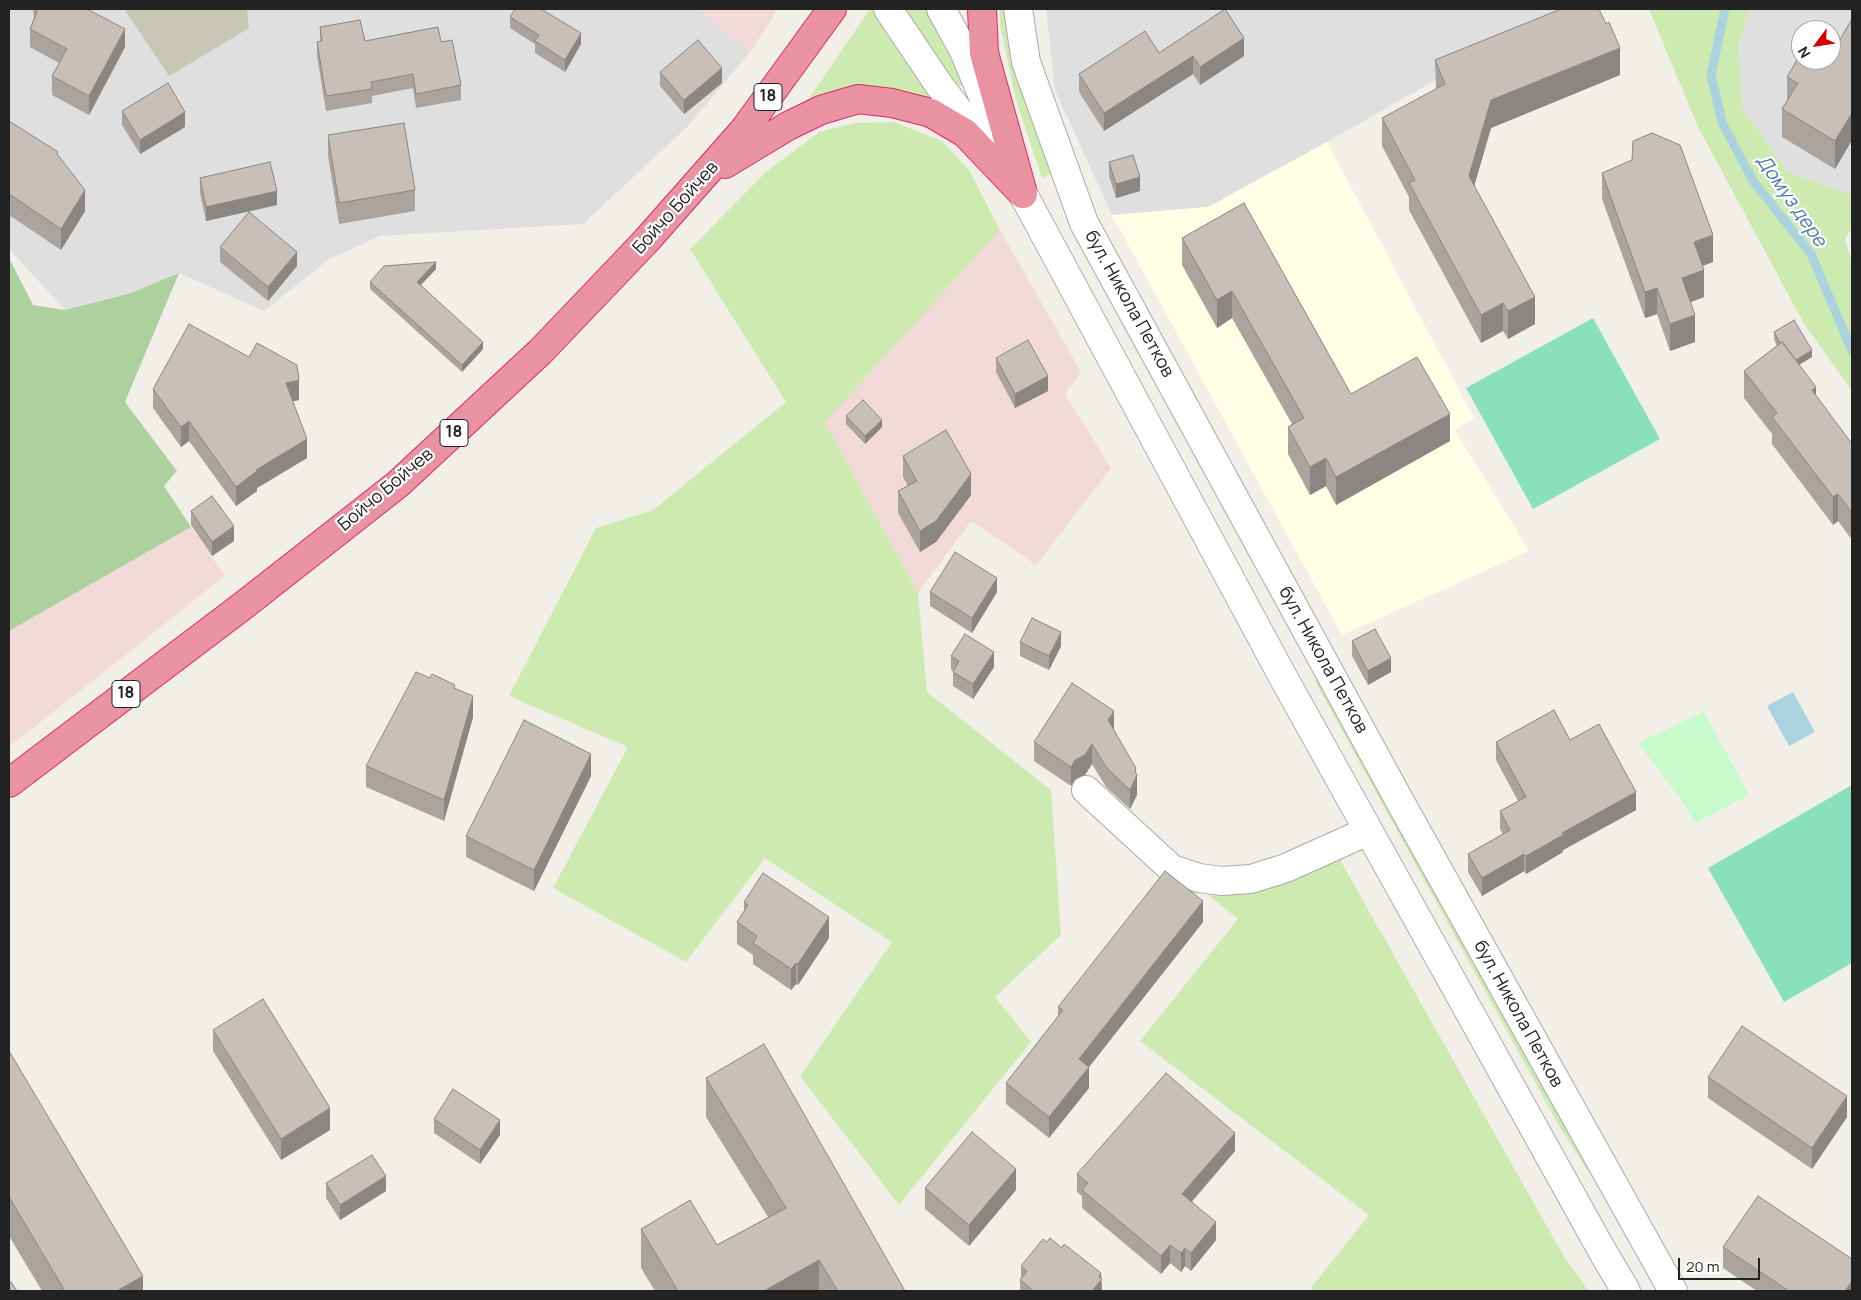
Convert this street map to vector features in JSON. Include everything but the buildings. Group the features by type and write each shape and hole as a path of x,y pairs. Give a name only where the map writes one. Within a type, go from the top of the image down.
{"highway":[{"path":"982,9 984,53 1023,194"},
{"name":"Бойчо Бойчев","path":"9,783 236,611 398,484 541,352 705,176 744,130 829,11"},
{"path":"705,176 788,126 821,110 858,99 892,103 932,113 965,133 1023,194"}],"street":[{"path":"888,9 939,85 1023,194"},
{"path":"941,9 964,51 1023,194 1275,662 1626,1291"},
{"name":"бул. Никола Петков","path":"1018,9 1026,62 1084,222 1403,808 1673,1291"},
{"path":"1086,790 1172,869 1199,878 1222,881 1251,879 1286,868 1368,831"}],"shaded area":[{"path":"9,9 698,9 750,52 688,126 583,224 380,236 328,260 264,311 179,273 131,293 65,310 9,249"},
{"path":"124,9 247,9 249,28 169,76"},
{"path":"698,9 778,9 750,52"},
{"path":"1046,9 1567,9 1556,11 1327,142 1208,207 1112,215 1055,90"},
{"path":"1750,9 1852,9 1852,195 1787,172 1743,109 1738,46"},
{"path":"1327,142 1474,418 1455,430 1529,551 1342,635 1112,215 1208,207"},
{"path":"1000,230 1081,372 1065,394 1111,468 1036,565 971,521 918,593 821,415"},
{"path":"191,527 225,576 9,747 9,631"}],"green space":[{"path":"870,9 873,9 939,102 902,91 861,90 807,101"},
{"path":"908,9 930,9 964,77 963,85 958,87 911,18"},
{"path":"1000,9 1013,9 1055,162 1050,174 1042,178 1016,100 1000,25"},
{"path":"1649,9 1750,9 1738,46 1743,109 1787,172 1852,195 1852,227 1845,240 1852,262 1852,391 1803,322 1698,127"},
{"path":"894,122 942,141 969,170 1000,230 825,422 918,593 927,692 1051,790 1061,935 995,997 1031,1042 899,1205 800,1076 892,942 765,858 686,962 553,888 628,747 509,696 596,528 653,510 786,402 690,249 766,172 819,132 855,123"},
{"path":"9,258 33,305 65,310 131,293 179,273 125,402 177,471 164,486 191,527 9,631"},
{"path":"1593,318 1660,439 1533,509 1466,388"},
{"path":"1316,674 1602,1177 1595,1182 1559,1126 1316,683"},
{"path":"1704,712 1749,795 1695,823 1682,801 1638,743"},
{"path":"1852,785 1852,963 1784,1002 1708,868"},
{"path":"1339,858 1566,1260 1589,1291 1322,1291 1310,1289 1369,1215 1140,1041 1238,919 1207,894 1267,886"}],"water":[{"path":"1793,692 1815,732 1789,746 1767,706"}],"waterway":[{"name":"Домуз дере","path":"1725,9 1711,75 1722,122 1753,181 1811,254 1852,351"}]}
